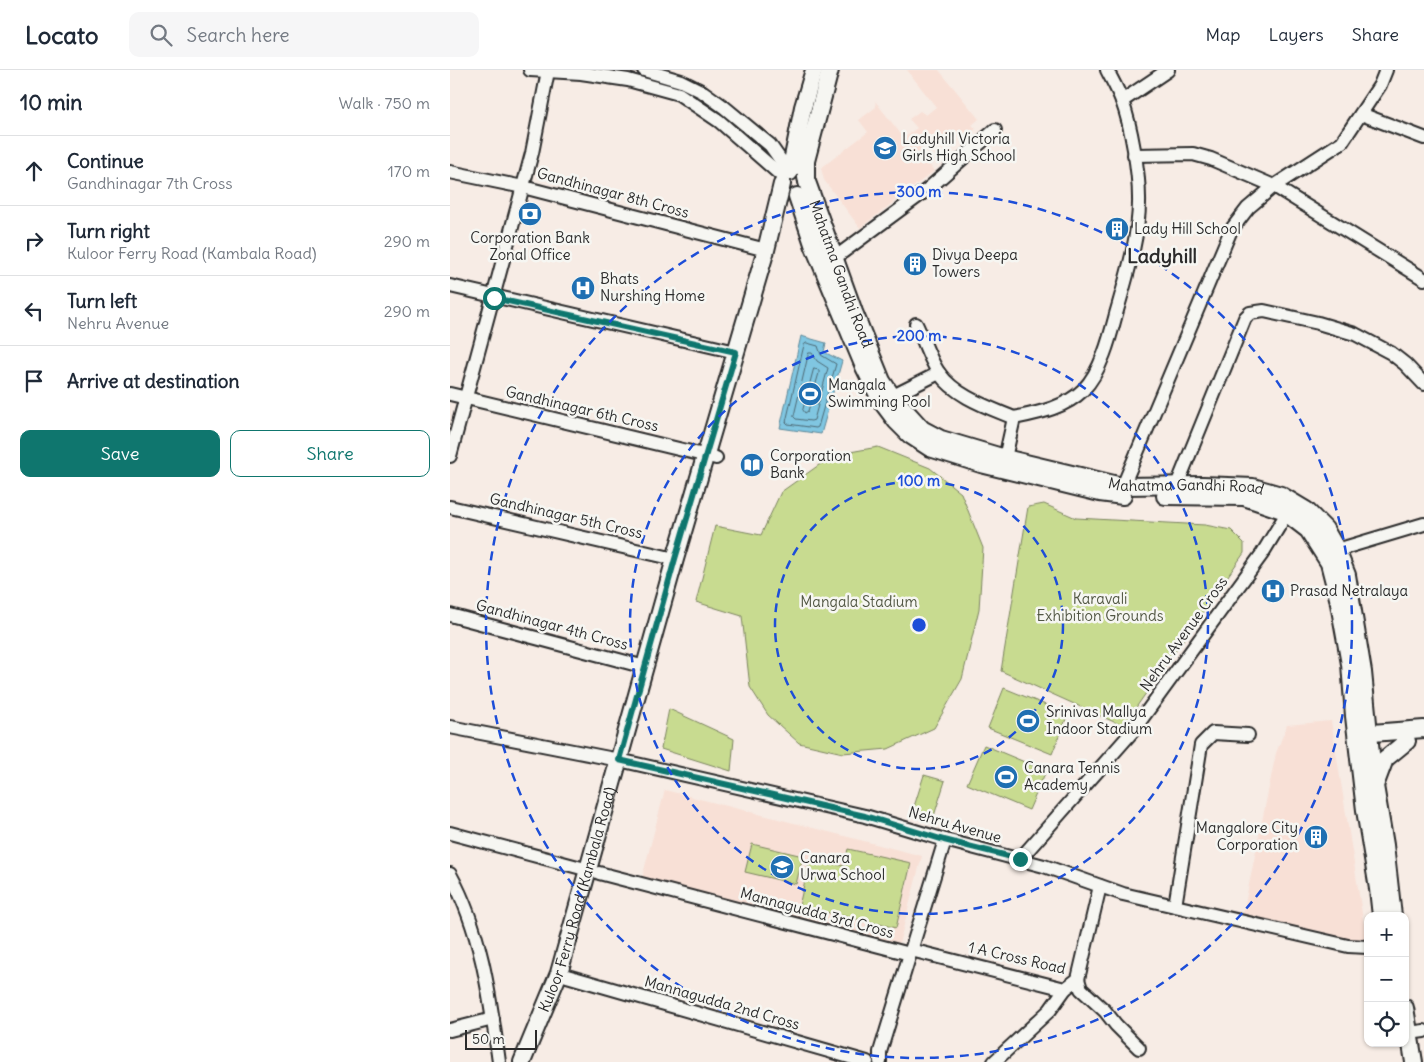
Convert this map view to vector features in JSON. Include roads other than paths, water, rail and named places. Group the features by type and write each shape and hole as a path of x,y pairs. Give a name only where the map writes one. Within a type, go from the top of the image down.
{"main road":[{"path":"793,182 803,107 814,70"},
{"path":"793,182 806,161 830,70"},
{"name":"Kuloor Ferry Road (Kambala Road)","path":"624,762 645,667 675,559 712,456 736,352 766,250 793,182"},
{"name":"Kuloor Ferry Road (Kambala Road)","path":"534,1062 576,951 594,871 624,762 793,182"},
{"name":"Mahatma Gandhi Road","path":"793,182 834,253 854,312 896,421 910,435 930,448 981,464 1100,493 1177,485 1252,487 1281,495 1306,510 1325,528 1337,550 1347,575 1365,692 1363,739 1365,810 1381,912"},
{"name":"Mahatma Gandhi Road","path":"793,182 814,247 864,367 887,399 922,429 940,438 1121,491 1244,497 1282,510 1308,530 1329,563 1338,598 1363,739 1375,785 1385,845 1393,912"},
{"path":"1365,692 1379,719 1404,736 1424,740"},
{"path":"1363,739 1404,736 1424,729"},
{"path":"1375,785 1385,759 1404,736"},
{"name":"Kuloor Ferry Road (Kambala Road)","path":"522,1062 559,973 594,871"},
{"path":"1405,1062 1412,1036"},
{"path":"1412,1036 1414,1062"}],"street":[{"path":"530,70 634,76 679,94 703,108 793,182"},
{"path":"644,70 681,81 703,92 724,106 770,145 793,182"},
{"path":"916,324 939,373 953,387 968,398 1014,418 1044,412 1075,397 1084,389 1096,369 1108,342 1132,253 1140,197 1134,155 1122,101 1108,70"},
{"path":"1122,101 1168,70"},
{"path":"1121,491 1231,230 1248,208 1274,186 1342,142 1380,85 1386,70"},
{"path":"450,456 532,154 548,71"},
{"path":"1360,114 1424,138"},
{"path":"834,253 840,254 928,189 995,130"},
{"path":"1134,155 1194,154 1211,159 1274,186 1424,279"},
{"name":"Gandhinagar 8th Cross","path":"450,172 523,186 766,250"},
{"path":"450,286 494,298 736,352"},
{"path":"1177,485 1244,318 1250,313 1264,311 1318,323 1355,334 1391,353 1405,364 1424,384"},
{"path":"887,399 939,373"},
{"name":"Gandhinagar 6th Cross","path":"450,394 712,456"},
{"path":"1005,458 1014,418"},
{"name":"Gandhinagar 5th Cross","path":"450,506 675,559"},
{"name":"Nehru Avenue Cross","path":"1020,859 1132,732 1262,554 1287,513"},
{"path":"1337,550 1424,524"},
{"name":"Gandhinagar 4th Cross","path":"450,615 645,667"},
{"name":"Nehru Avenue","path":"450,727 624,762 865,816 944,840 1020,859 1123,894 1348,946 1364,947"},
{"path":"1175,906 1201,745 1214,734 1248,735"},
{"name":"Mannagudda 3rd Cross","path":"450,833 911,952 944,840"},
{"path":"450,874 474,926 485,972 498,1062"},
{"name":"1 A Cross Road","path":"911,952 1029,978 1065,989 1078,979 1100,886"},
{"path":"880,1062 880,1052 911,952"},
{"name":"Mannagudda 2nd Cross","path":"567,976 867,1062"},
{"path":"1078,979 1082,989 1140,1048"},
{"path":"994,1062 1050,1010 1065,989"},
{"path":"450,1030 493,1019"}],"water":[{"name":"Mangala Swimming Pool","path":"801,336 826,343 824,352 842,361 821,434 780,428"}],"place":[{"name":"Ladyhill Victoria Girls High School","path":"885,148"},
{"name":"Corporation Bank Zonal Office","path":"530,214"},
{"name":"Lady Hill School","path":"1117,229"},
{"name":"Divya Deepa Towers","path":"915,264"},
{"name":"Bhats Nurshing Home","path":"583,288"},
{"name":"Mangala Swimming Pool","path":"810,394"},
{"name":"Corporation Bank","path":"752,465"},
{"name":"Prasad Netralaya","path":"1273,591"},
{"name":"Srinivas Mallya Indoor Stadium","path":"1028,721"},
{"name":"Canara Tennis Academy","path":"1006,777"},
{"name":"Mangalore City Corporation","path":"1316,837"},
{"name":"Canara Urwa School","path":"782,867"}],"district":[{"name":"Ladyhill","path":"1162,256"}],"park label":[{"name":"Mangala Stadium","path":"859,602"},
{"name":"Karavali Exhibition Grounds","path":"1100,608"}]}
